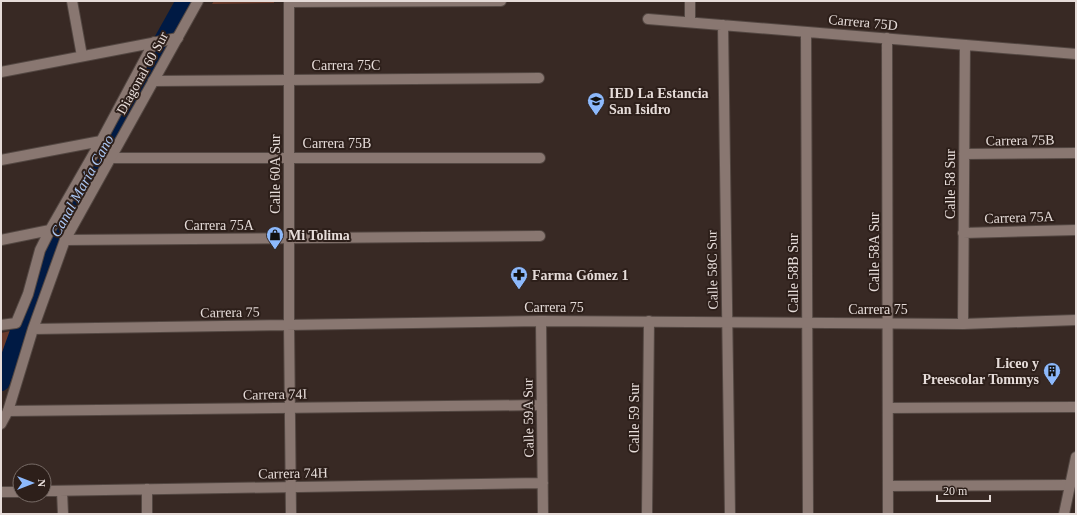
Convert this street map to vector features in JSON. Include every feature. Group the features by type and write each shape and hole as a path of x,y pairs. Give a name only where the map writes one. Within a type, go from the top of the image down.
{"street":[{"path":"72,1 82,56"},
{"name":"Diagonal 60 Sur","path":"1,424 8,411 33,329 65,240 198,1"},
{"path":"289,2 501,1"},
{"path":"690,1 690,22"},
{"name":"Calle 60A Sur","path":"289,2 289,325 291,514"},
{"name":"Carrera 75D","path":"648,19 1076,54"},
{"name":"Calle 58C Sur","path":"723,25 730,514"},
{"name":"Calle 58B Sur","path":"806,32 808,514"},
{"path":"1,72 178,38"},
{"name":"Calle 58A Sur","path":"887,38 888,514"},
{"name":"Diagonal 60 Sur","path":"1,325 16,323 28,294 40,250 154,42"},
{"name":"Calle 58 Sur","path":"963,324 965,45"},
{"name":"Carrera 75C","path":"153,81 539,78"},
{"path":"1,160 101,141"},
{"name":"Carrera 75B","path":"964,154 1076,153"},
{"name":"Carrera 75B","path":"110,158 540,158"},
{"path":"1,240 50,230"},
{"name":"Carrera 75A","path":"963,233 1076,230"},
{"name":"Carrera 75A","path":"65,240 540,236"},
{"name":"Carrera 75","path":"33,329 541,321 963,324 1076,320"},
{"name":"Calle 59A Sur","path":"541,321 543,514"},
{"name":"Calle 59 Sur","path":"647,514 648,322"},
{"name":"Carrera 74I","path":"8,411 542,405"},
{"path":"888,408 1076,407"},
{"path":"1064,514 1076,458"},
{"name":"Carrera 74H","path":"52,491 543,483"},
{"path":"888,486 1070,485"},
{"path":"147,489 147,514"},
{"path":"62,491 63,514"},
{"path":"1,492 12,492"}],"shaded area":[{"path":"214,1 274,1 274,3 212,4"},
{"path":"20,329 1,382 1,333"}],"waterway":[{"name":"Canal María Cano","path":"1,382 52,239 185,1"}],"place":[{"name":"IED La Estancia San Isidro","path":"596,116"},
{"name":"Mi Tolima","path":"275,250"},
{"name":"Farma Gómez 1","path":"519,290"},
{"name":"Liceo y Preescolar Tommys","path":"1052,386"}]}
